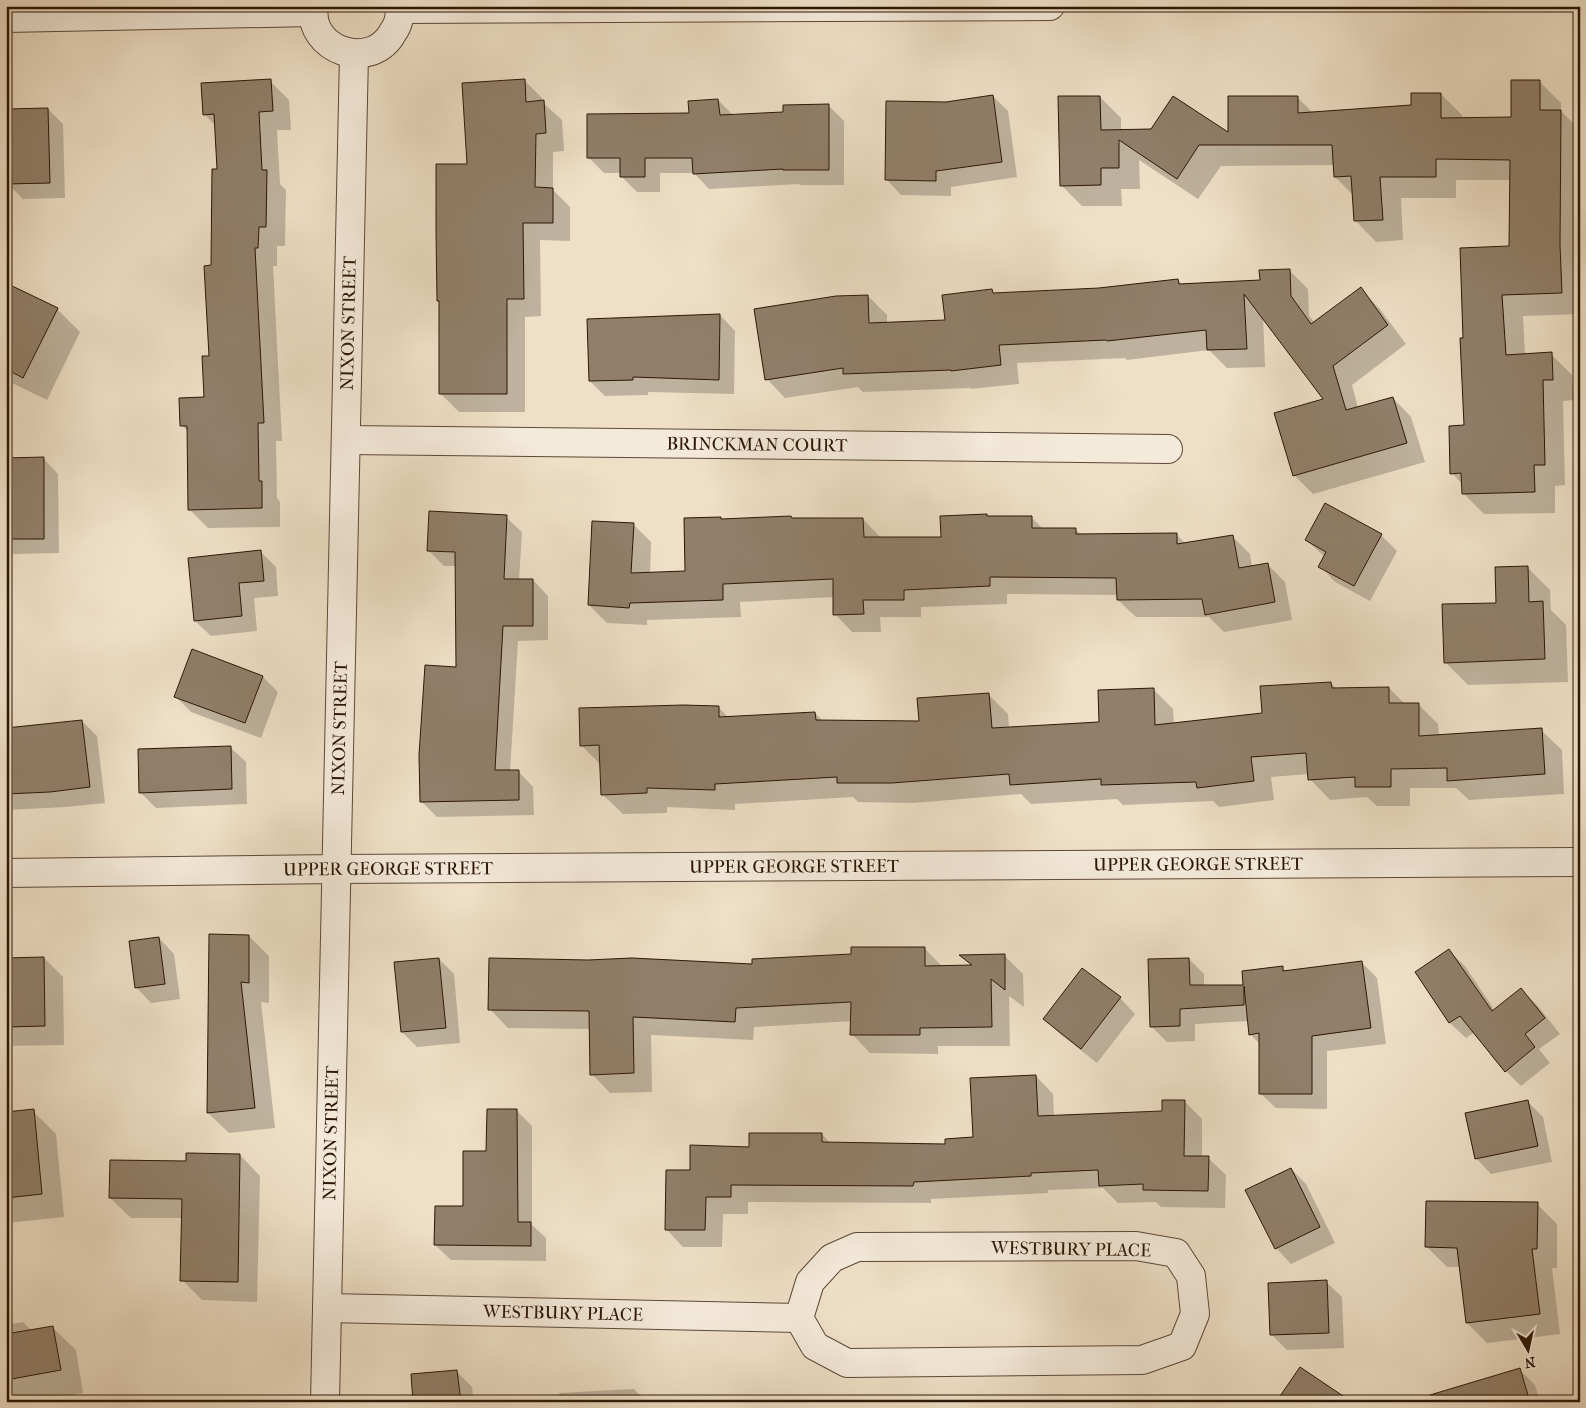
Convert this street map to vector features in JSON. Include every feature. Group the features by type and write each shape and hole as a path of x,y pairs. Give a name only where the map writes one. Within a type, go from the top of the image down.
{"street":[{"path":"6,18 313,9 314,20 320,34 330,45 344,52 363,54 378,49 390,38 398,24 400,8 1050,6"},
{"name":"NIXON STREET","path":"325,1402 354,54"},
{"name":"BRINCKMAN COURT","path":"346,440 1168,448"},
{"name":"UPPER GEORGE STREET","path":"6,874 337,869 1580,862"},
{"name":"WESTBURY PLACE","path":"1136,1246 1176,1253 1191,1276 1195,1314 1182,1346 1142,1360 847,1363 814,1346 798,1318 810,1282 832,1258 857,1247 1136,1246"},
{"name":"WESTBURY PLACE","path":"327,1308 798,1318"}],"building":[{"path":"271,79 273,111 259,112 262,170 267,170 266,227 259,227 258,248 255,248 264,423 258,423 259,481 262,481 262,508 188,510 187,426 180,426 179,398 204,397 202,356 209,356 204,266 211,265 212,169 217,169 214,114 203,115 201,83"},
{"path":"525,79 526,102 544,100 546,133 536,134 535,187 553,188 553,223 523,223 524,299 507,299 507,394 439,394 436,164 467,164 462,83"},
{"path":"1511,80 1540,80 1540,110 1561,110 1560,245 1562,293 1502,295 1506,355 1552,352 1553,380 1543,380 1545,465 1534,465 1535,492 1462,494 1461,473 1450,474 1449,426 1464,425 1460,338 1463,338 1460,248 1509,246 1510,160 1436,159 1436,177 1380,177 1383,220 1354,221 1351,176 1334,177 1332,145 1199,145 1177,179 1119,140 1119,168 1101,168 1101,185 1060,186 1058,96 1100,96 1101,130 1151,129 1173,96 1228,132 1228,96 1298,96 1298,113 1411,105 1411,93 1441,93 1441,118 1511,117"},
{"path":"993,95 1002,162 936,171 936,181 885,180 886,101 946,102"},
{"path":"718,99 720,115 783,112 783,105 829,104 829,170 783,169 693,174 692,158 645,158 645,177 620,177 620,158 587,158 587,114 689,113 688,101"},
{"path":"48,108 50,183 6,184 6,109"},
{"path":"1290,269 1291,296 1311,324 1361,287 1388,325 1333,366 1346,410 1393,397 1407,443 1293,476 1274,413 1323,399 1244,294 1247,349 1207,350 1206,330 1107,341 999,345 1001,365 951,371 843,374 843,368 765,380 754,309 836,296 868,295 869,323 945,320 942,295 992,289 993,293 1099,288 1178,279 1179,284 1260,280 1259,270"},
{"path":"6,283 58,308 23,378 6,369"},
{"path":"720,314 719,380 633,377 633,380 589,381 587,319"},
{"path":"44,457 44,539 6,539 6,458"},
{"path":"1325,503 1382,534 1354,586 1318,567 1326,552 1305,540"},
{"path":"429,511 507,515 504,579 533,579 533,626 503,626 495,770 519,770 519,800 420,802 419,755 425,665 456,667 455,552 427,551"},
{"path":"987,514 987,516 1032,516 1032,528 1076,528 1076,534 1177,533 1177,544 1233,535 1239,568 1268,563 1275,602 1205,615 1202,599 1117,600 1116,578 990,577 990,586 904,590 904,600 863,600 864,614 833,615 833,579 723,584 723,600 630,603 629,608 588,605 592,521 634,523 631,573 685,571 684,518 721,517 721,519 791,516 792,518 863,518 864,537 941,537 940,516"},
{"path":"261,550 264,581 239,583 242,616 194,621 188,558"},
{"path":"1528,566 1529,602 1543,601 1545,659 1444,663 1442,604 1496,603 1495,567"},
{"path":"192,649 263,676 245,723 174,697"},
{"path":"1331,682 1332,688 1389,687 1389,703 1419,703 1419,736 1542,728 1545,774 1447,781 1447,768 1391,769 1391,787 1355,787 1355,777 1308,780 1306,753 1251,757 1254,781 1197,788 1196,782 1101,785 1101,779 1010,785 1009,774 892,783 837,783 837,777 715,784 715,790 647,788 647,793 601,795 599,745 580,746 579,708 683,705 719,706 719,717 815,712 816,720 919,721 917,698 989,693 992,728 1099,722 1098,690 1154,688 1155,725 1262,713 1260,686"},
{"path":"82,720 90,787 50,792 6,794 6,728"},
{"path":"231,746 232,789 139,793 138,749"},
{"path":"209,934 249,935 249,983 241,982 255,1108 207,1113"},
{"path":"159,937 165,984 135,988 129,941"},
{"path":"851,947 925,947 925,966 972,965 959,955 1005,954 1005,990 991,979 992,1027 920,1028 920,1035 850,1035 851,1002 736,1008 735,1022 633,1017 634,1073 590,1075 589,1011 488,1010 489,958 588,960 632,958 752,964 752,959 851,954"},
{"path":"1449,949 1492,1011 1521,988 1545,1018 1525,1034 1535,1047 1505,1072 1460,1016 1449,1023 1415,972"},
{"path":"44,957 45,1026 6,1027 6,958"},
{"path":"439,958 446,1028 401,1032 394,962"},
{"path":"1189,958 1190,985 1243,985 1242,971 1283,966 1283,971 1362,961 1371,1028 1312,1036 1312,1094 1259,1094 1259,1033 1249,1035 1244,986 1244,1005 1180,1009 1180,1026 1150,1027 1148,959"},
{"path":"1082,968 1121,997 1081,1049 1043,1019"},
{"path":"1036,1075 1038,1116 1162,1111 1162,1100 1185,1100 1184,1156 1209,1156 1208,1191 1143,1190 1143,1184 1099,1186 1098,1170 1031,1173 1031,1176 914,1182 913,1186 731,1185 731,1197 706,1197 705,1230 665,1230 666,1170 690,1170 690,1145 749,1147 749,1133 822,1133 822,1142 945,1144 945,1139 973,1137 970,1078"},
{"path":"1528,1100 1538,1146 1475,1159 1465,1113"},
{"path":"34,1109 42,1194 6,1198 6,1112"},
{"path":"487,1109 517,1109 518,1222 531,1222 531,1246 434,1245 435,1206 463,1206 463,1151 486,1151"},
{"path":"186,1153 240,1154 238,1282 180,1281 182,1199 109,1198 110,1160 186,1161"},
{"path":"1291,1168 1320,1227 1275,1249 1245,1190"},
{"path":"1426,1201 1538,1202 1537,1249 1532,1249 1540,1314 1466,1323 1457,1248 1425,1247"},
{"path":"1327,1280 1329,1333 1270,1335 1268,1283"},
{"path":"53,1326 61,1370 6,1380 6,1334"},
{"path":"1300,1367 1352,1402 1276,1402"},
{"path":"1520,1368 1530,1402 1431,1402 1430,1395"},
{"path":"457,1370 461,1402 413,1402 411,1374"}]}
